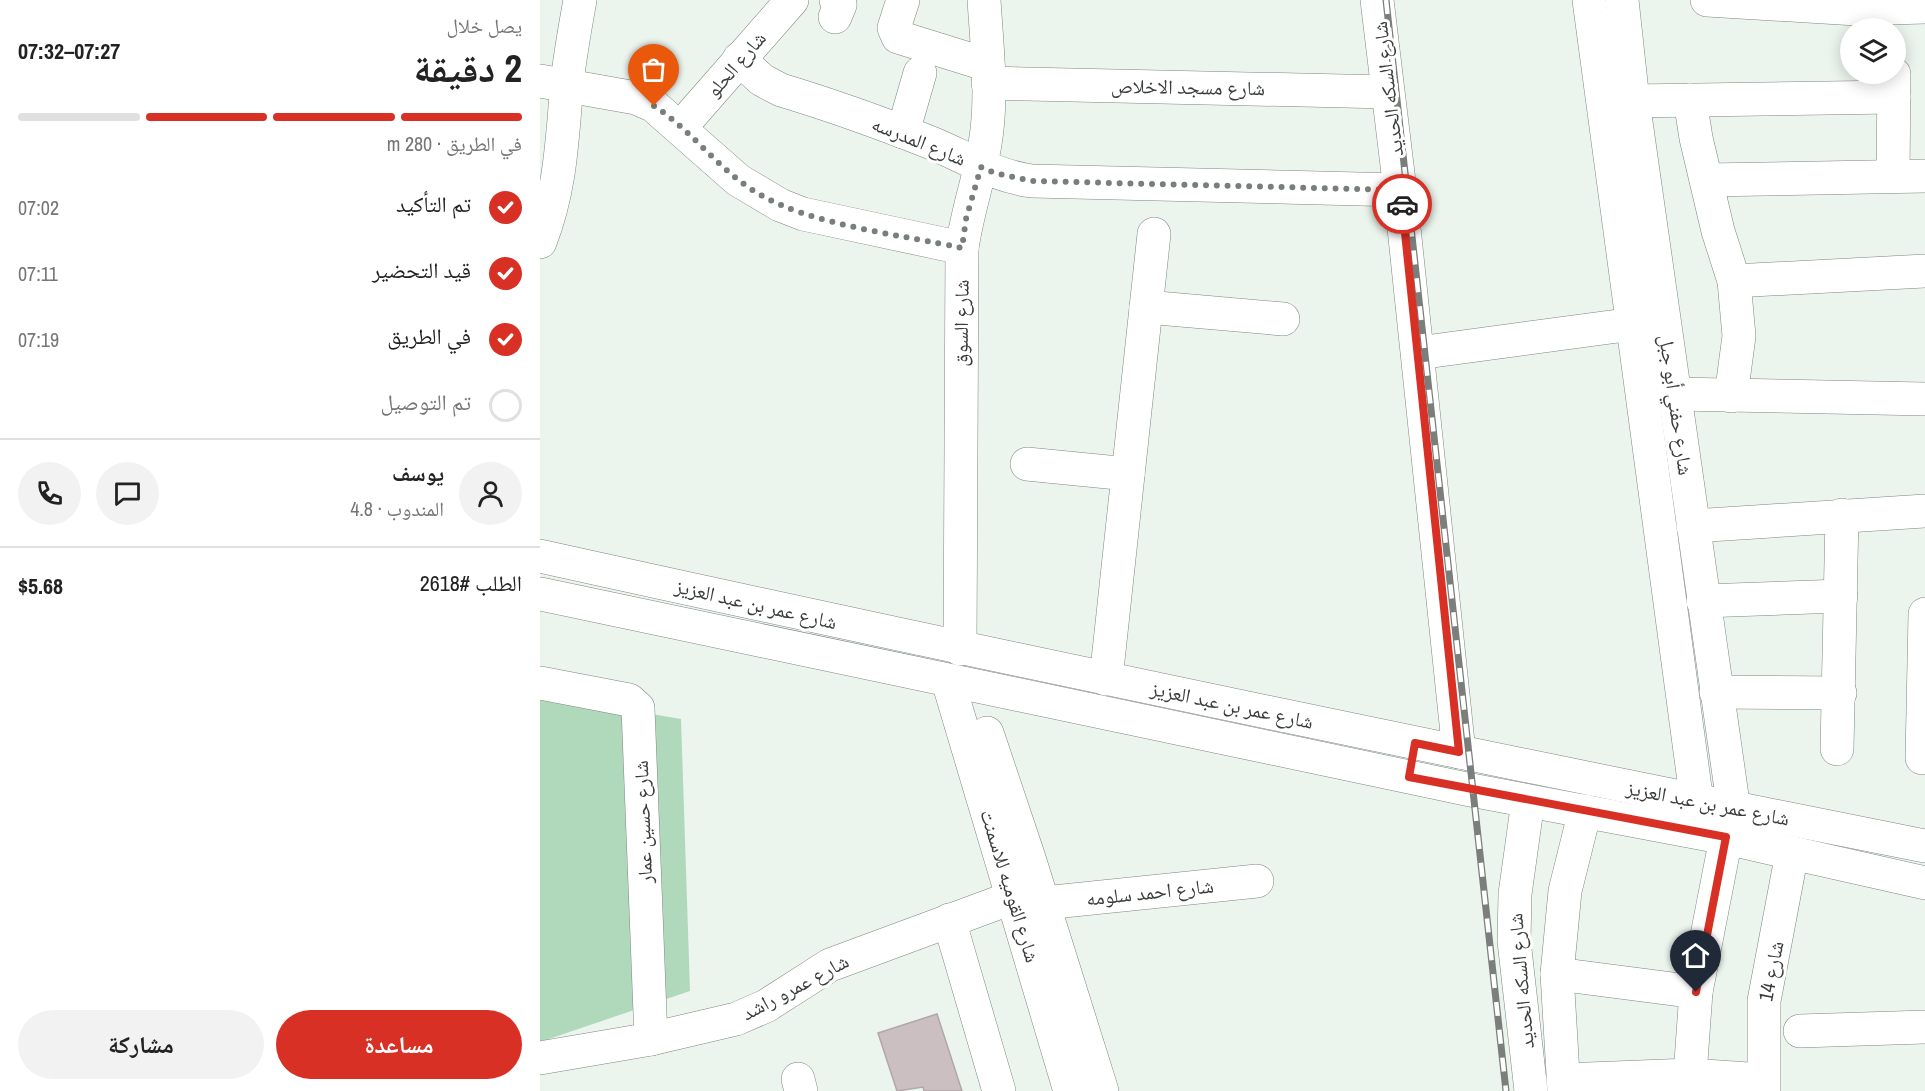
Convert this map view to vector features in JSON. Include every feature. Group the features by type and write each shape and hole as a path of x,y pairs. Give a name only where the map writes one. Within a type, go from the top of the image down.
{"street":[{"path":"540,243 558,184 563,147 554,83 580,0"},
{"name":"شارع الحلو","path":"680,128 792,0"},
{"name":"شارع مسجد الاخلاص","path":"903,0 894,28 898,37 988,74 1387,92"},
{"name":"شارع السوق","path":"960,649 962,248 966,219 981,167 987,126 988,74 984,0"},
{"name":"شارع السكه الحديد","path":"1377,0 1418,353 1459,752"},
{"name":"شارع حفني أبو جبل","path":"1589,0 1697,802"},
{"name":"شارع حفني أبو جبل","path":"1622,0 1633,101 1716,692 1730,824 1696,992 1690,1075"},
{"path":"1707,0 1904,15"},
{"name":"شارع المدرسه","path":"739,59 762,80 781,90 903,132 1004,176 1032,181 1400,190"},
{"path":"903,132 920,73"},
{"path":"554,83 636,98 662,111 738,180 780,206 810,216 962,248"},
{"path":"1633,101 1690,100 1894,85 1893,176"},
{"path":"1690,100 1696,138 1718,231 1734,280 1739,336 1731,396"},
{"path":"1707,180 1925,176"},
{"path":"1106,679 1154,234"},
{"path":"1734,280 1925,272"},
{"path":"1146,307 1283,319"},
{"path":"1418,353 1633,324"},
{"path":"1675,394 1925,399"},
{"path":"1027,465 1128,474"},
{"path":"1693,526 1925,511"},
{"path":"1837,749 1840,693 1842,515"},
{"name":"شارع عمر بن عبد العزيز","path":"540,556 960,649 1697,802 1730,824 1792,853 1925,882"},
{"name":"شارع عمر بن عبد العزيز","path":"540,594 959,684 1528,801 1585,811 1730,824 1925,846"},
{"path":"1703,601 1841,596"},
{"path":"1922,758 1925,614"},
{"name":"شارع حسين عمار","path":"540,683 629,700 638,708 651,1039"},
{"name":"شارع القوميه للاسمنت","path":"959,684 1029,901 1102,1091"},
{"path":"1716,692 1840,693"},
{"path":"1409,777 1415,743"},
{"name":"شارع السكه الحديد","path":"1528,801 1517,871 1514,941 1531,1091"},
{"name":"شارع السكه الحديد","path":"1564,1086 1557,974 1565,891 1585,811"},
{"name":"شارع 14","path":"1764,1085 1764,1001 1792,853"},
{"name":"شارع احمد سلومه","path":"1029,901 1257,881"},
{"name":"شارع القوميه للاسمنت","path":"1029,901 1070,1091"},
{"name":"شارع عمرو راشد","path":"540,1058 651,1039 736,1019 766,1006 830,965 991,904 1029,901"},
{"path":"949,920 999,1091"},
{"path":"1557,974 1696,992"},
{"path":"1800,1031 1925,1027"},
{"path":"1564,1086 1690,1075 1764,1085"}],"green space":[{"path":"540,695 681,719 690,991 540,1042"}],"building":[{"path":"937,1014 962,1091 924,1091 923,1087 897,1091 878,1033"}],"railway":[{"path":"1386,0 1506,1091"}],"way so far":[{"path":"654,106 738,180 780,206 802,214 962,248 966,219 981,167 1013,178 1032,181 1400,190 1402,204"}],"route":[{"path":"1402,204 1459,752 1415,743 1409,777 1726,837 1696,992"}]}
